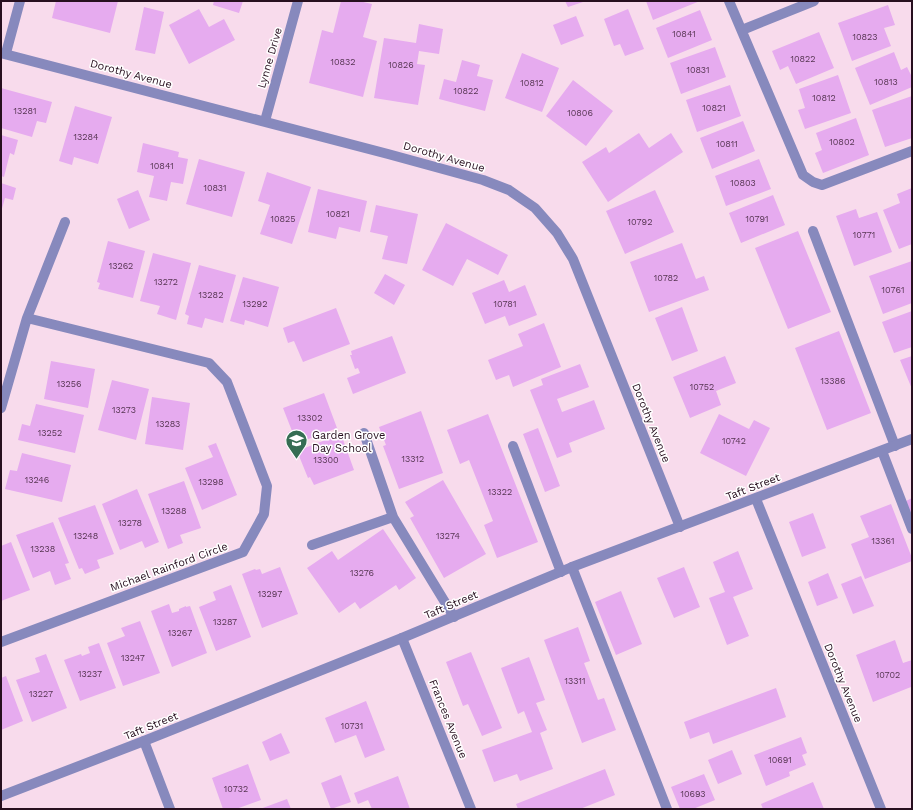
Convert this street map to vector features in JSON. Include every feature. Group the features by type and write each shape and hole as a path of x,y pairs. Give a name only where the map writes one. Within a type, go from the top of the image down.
{"street":[{"path":"3,53 20,1"},
{"name":"Lynne Drive","path":"265,121 298,1"},
{"path":"730,1 804,175 813,182 822,184 912,150"},
{"path":"742,30 814,1"},
{"name":"Dorothy Avenue","path":"3,53 265,121 483,180 509,190 535,208 557,233 573,259 680,527"},
{"path":"1,408 26,318 65,222"},
{"path":"813,232 895,446"},
{"name":"Michael Rainford Circle","path":"1,642 244,552 264,514 266,500 267,486 227,382 209,363 26,318"},
{"path":"364,433 393,517 454,616"},
{"name":"Taft Street","path":"1,796 144,741 402,638 572,567 912,439"},
{"path":"513,446 561,572"},
{"path":"882,451 912,529"},
{"name":"Dorothy Avenue","path":"756,499 881,809"},
{"path":"312,545 393,517"},
{"path":"572,567 667,809"},
{"name":"Frances Avenue","path":"402,638 471,809"},
{"path":"144,741 170,809"}],"building":[{"path":"56,1 118,1 110,33 52,18"},
{"path":"214,1 243,1 239,13 213,5"},
{"path":"341,1 359,1 372,4 363,37 377,41 363,97 309,83 322,30 333,33"},
{"path":"565,1 586,1 568,7"},
{"path":"646,1 700,1 653,20"},
{"path":"888,5 895,25 884,28 891,46 852,61 838,23"},
{"path":"144,7 164,12 155,54 135,50"},
{"path":"199,9 209,27 224,19 235,40 189,64 169,25"},
{"path":"628,9 644,49 625,56 620,44 614,46 604,19"},
{"path":"700,10 712,40 668,58 656,28"},
{"path":"576,16 584,36 561,45 553,25"},
{"path":"419,24 443,29 439,54 419,51 417,64 425,65 418,105 374,98 384,38 416,43"},
{"path":"819,32 834,68 796,84 788,66 780,70 772,51"},
{"path":"715,47 726,77 681,94 670,63"},
{"path":"894,52 901,70 907,67 912,77 912,87 870,105 855,68"},
{"path":"522,53 559,68 542,112 505,98"},
{"path":"462,60 480,65 477,76 493,80 485,111 439,99 444,79 456,82"},
{"path":"838,75 851,113 805,129 798,110 805,108 799,89"},
{"path":"573,80 613,111 586,146 546,116"},
{"path":"730,85 741,116 697,132 686,100"},
{"path":"1,88 52,102 46,123 37,121 32,137 1,128"},
{"path":"912,96 912,138 885,147 872,110"},
{"path":"75,106 112,117 98,164 74,157 72,165 59,161"},
{"path":"856,118 869,155 823,173 815,153 822,150 816,133"},
{"path":"743,121 755,151 712,169 700,138"},
{"path":"639,133 649,148 671,133 683,152 608,202 582,162 606,147 609,153"},
{"path":"1,135 18,140 14,155 10,153 4,177 1,176"},
{"path":"143,143 179,152 178,157 188,159 183,184 171,182 167,201 149,197 154,176 137,172"},
{"path":"199,159 245,172 232,217 186,204"},
{"path":"759,159 771,189 726,206 715,176"},
{"path":"267,172 311,187 292,244 260,234 270,205 258,201"},
{"path":"1,183 16,188 13,200 5,198 1,212"},
{"path":"912,188 912,244 899,249 883,210 900,203 897,194"},
{"path":"318,189 367,201 360,232 339,227 336,239 308,232"},
{"path":"138,190 150,220 129,229 117,199"},
{"path":"655,190 674,232 625,254 606,211"},
{"path":"773,195 785,225 741,243 729,213"},
{"path":"376,205 418,214 407,264 382,259 388,236 370,232"},
{"path":"856,209 859,218 877,212 892,252 854,266 836,216"},
{"path":"446,223 508,255 498,275 467,259 453,286 422,270"},
{"path":"798,231 831,312 788,329 755,248"},
{"path":"108,241 145,251 133,298 98,289 100,283 97,282"},
{"path":"682,243 696,279 704,276 709,290 649,312 630,262"},
{"path":"153,253 191,263 176,320 157,314 160,306 140,301"},
{"path":"912,261 912,303 883,314 869,276"},
{"path":"199,265 236,275 223,323 205,318 202,328 187,324 189,316 185,314"},
{"path":"385,274 405,285 394,305 374,293"},
{"path":"243,277 279,287 268,327 245,320 244,325 230,321"},
{"path":"504,280 509,292 525,285 537,315 509,326 505,316 485,324 472,293"},
{"path":"682,307 698,351 672,361 655,318"},
{"path":"336,308 350,344 303,362 294,341 288,343 283,328"},
{"path":"912,311 912,347 894,353 882,322"},
{"path":"544,323 561,367 513,387 509,375 496,380 488,360 523,346 518,334"},
{"path":"839,331 871,413 827,430 795,348"},
{"path":"392,336 406,373 353,394 347,378 360,373 358,368 355,369 350,355 352,355 351,351"},
{"path":"725,356 736,383 716,391 721,405 690,418 673,377"},
{"path":"912,356 912,389 900,360"},
{"path":"51,361 95,369 88,408 44,399"},
{"path":"580,364 589,387 557,399 562,412 594,400 605,429 569,443 572,452 557,458 530,390 543,385 541,379"},
{"path":"112,380 149,389 136,440 98,430"},
{"path":"324,393 337,428 293,445 288,432 292,431 283,408"},
{"path":"152,397 190,403 183,450 145,444"},
{"path":"36,404 84,415 75,453 18,440 22,424 30,426"},
{"path":"421,411 443,473 399,489 383,446 386,445 379,427"},
{"path":"488,414 538,542 497,558 484,525 493,521 469,460 460,464 447,430"},
{"path":"719,414 749,429 754,420 770,428 746,476 700,453"},
{"path":"538,428 560,486 545,492 523,434"},
{"path":"341,434 354,470 314,485 310,477 308,478 297,451"},
{"path":"216,443 237,495 202,510 185,468 213,457 208,446"},
{"path":"22,453 71,465 62,502 5,489 10,470 17,471"},
{"path":"443,480 486,554 444,578 410,518 414,516 405,502"},
{"path":"184,481 201,528 180,535 183,543 168,549 148,494"},
{"path":"137,489 159,542 145,548 142,541 120,550 102,504"},
{"path":"912,498 912,516 906,501"},
{"path":"891,504 912,561 865,579 851,544 869,537 860,516"},
{"path":"95,505 114,554 97,560 100,568 85,574 82,568 79,569 58,518"},
{"path":"813,513 826,548 802,557 789,522"},
{"path":"53,522 69,563 65,564 71,579 55,585 50,571 33,578 16,535"},
{"path":"383,529 416,578 399,590 396,585 360,609 355,602 339,613 307,568 332,551 338,560"},
{"path":"11,542 30,590 1,601 1,546"},
{"path":"738,551 753,589 733,597 749,636 727,645 709,598 725,592 713,562"},
{"path":"280,567 298,614 262,628 242,574 255,569 260,569 262,574"},
{"path":"684,567 700,607 674,618 657,578"},
{"path":"828,573 838,598 817,606 808,582"},
{"path":"861,576 874,606 853,614 841,584"},
{"path":"231,585 251,637 216,651 199,607 216,600 213,592"},
{"path":"621,591 642,644 616,655 595,602"},
{"path":"169,604 172,613 179,611 179,609 186,606 190,606 207,653 172,667 151,611"},
{"path":"140,621 160,673 123,686 107,643 125,636 121,628"},
{"path":"578,627 590,661 584,663 598,700 604,698 616,730 582,743 544,640"},
{"path":"895,640 903,663 912,660 912,690 911,687 873,702 856,655"},
{"path":"99,643 116,688 80,701 64,660 81,654 82,656 90,653 88,647"},
{"path":"471,652 502,728 482,736 468,704 463,706 446,662"},
{"path":"46,654 67,708 32,722 16,680 40,672 35,658"},
{"path":"529,657 545,700 536,703 547,730 540,733 553,769 520,781 517,774 494,782 482,750 532,732 524,711 518,714 501,668"},
{"path":"6,676 23,721 1,730 1,678"},
{"path":"776,688 786,717 713,744 709,732 690,739 684,722"},
{"path":"366,701 385,750 365,758 356,735 335,743 325,718"},
{"path":"281,733 290,753 270,761 262,742"},
{"path":"801,737 807,753 802,755 806,765 789,772 790,776 766,786 754,755"},
{"path":"732,750 742,774 718,784 708,760"},
{"path":"248,764 261,800 236,809 223,809 212,778"},
{"path":"605,769 615,795 580,809 518,809 516,804"},
{"path":"704,774 715,800 693,809 680,809 671,787"},
{"path":"341,775 351,802 331,809 321,783"},
{"path":"398,776 410,809 372,809 368,800 358,804 354,793"},
{"path":"813,782 824,809 763,809 761,804"},
{"path":"287,799 291,809 260,809"}],"place":[{"name":"Garden Grove Day School","path":"297,460"}]}
